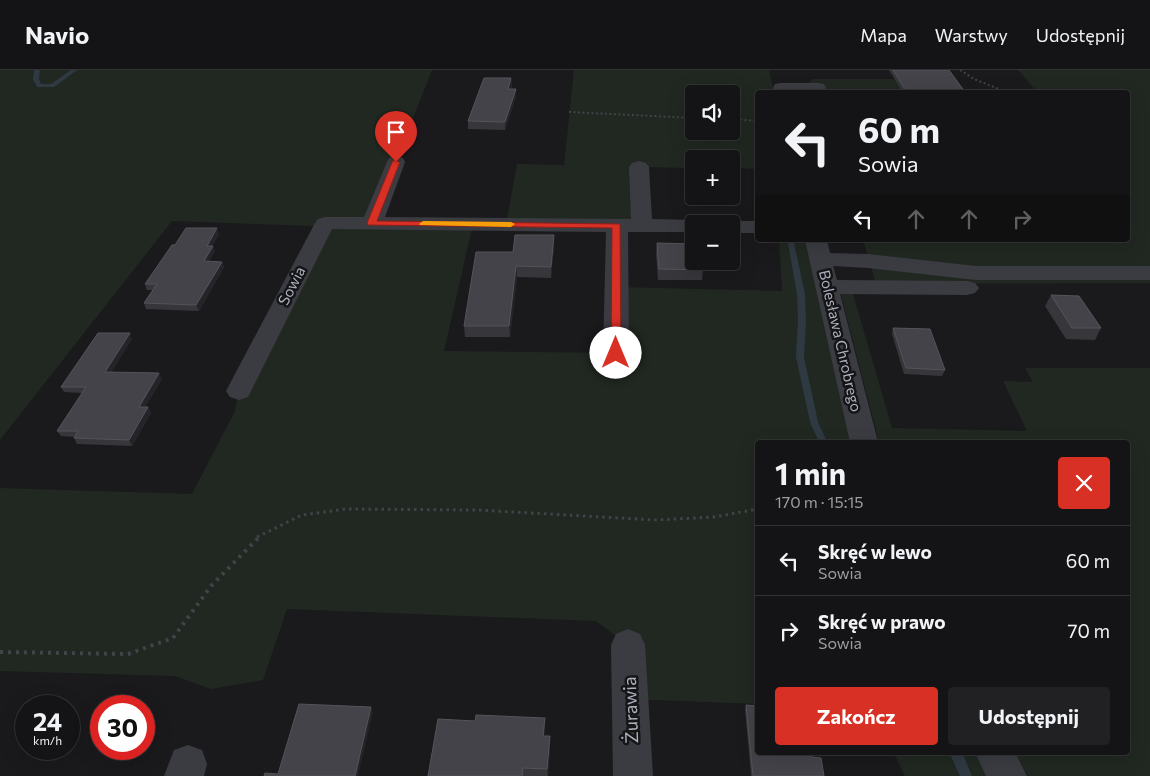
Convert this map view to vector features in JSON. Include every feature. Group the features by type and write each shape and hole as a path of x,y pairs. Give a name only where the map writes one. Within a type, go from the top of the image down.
{"street":[{"path":"777,70 781,90 818,88"},
{"path":"372,223 396,162"},
{"path":"639,167 642,226"},
{"name":"Sowia","path":"239,391 325,222 685,226"},
{"path":"616,353 617,226"},
{"path":"740,227 755,227"},
{"path":"818,250 868,261 976,273 1150,273"},
{"name":"Bolesława Chrobrego","path":"818,250 864,440"},
{"path":"826,287 1150,290"},
{"name":"Żurawia","path":"628,645 634,776"},
{"path":"996,755 1007,776"}],"path":[{"path":"960,70 974,79 1001,90"},
{"path":"569,112 685,118"},
{"path":"740,120 755,121"},
{"path":"0,652 128,654 173,638 210,586 256,538 302,515 346,509 478,510 655,520 714,518 755,510"}],"shaded area":[{"path":"0,70 432,70 372,223 473,224 444,351 616,353 616,287 782,291 779,242 806,242 851,440 755,440 755,704 630,699 628,645 596,621 287,609 263,680 211,689 175,676 0,671 0,488 192,494 235,411 239,391 324,223 313,226 172,221 0,440"},
{"path":"574,70 769,70 774,90 755,90 755,169 740,168 740,150 685,150 685,168 639,167 642,226 506,224 517,164 564,165"},
{"path":"1018,70 1150,70 1150,283 876,284 864,242 1130,242 1130,90 1035,90"},
{"path":"814,79 913,79 918,90 804,90 803,86"},
{"path":"839,287 851,287 892,428 1027,431 1003,381 1033,382 1025,368 1150,368 1150,776 1028,776 1016,755 1130,755 1130,440 878,440"},
{"path":"895,755 977,755 989,776 905,776"}],"building":[{"path":"893,70 949,70 964,90 906,90"},
{"path":"484,78 511,78 508,89 516,89 505,122 468,121"},
{"path":"186,228 217,228 207,246 213,246 204,261 222,262 196,305 144,303 157,284 145,284"},
{"path":"515,235 554,235 551,267 516,266 509,326 464,326 476,252 513,252"},
{"path":"657,243 685,244 685,270 659,269"},
{"path":"1051,295 1079,296 1101,328 1072,328"},
{"path":"893,328 930,329 945,370 906,368"},
{"path":"98,333 130,333 105,372 159,373 139,407 148,407 129,440 74,438 78,431 57,431 86,387 61,387"},
{"path":"299,704 371,707 355,776 264,776 265,773 278,774"},
{"path":"746,705 755,706 755,755 812,755 812,757 821,758 824,776 753,776"},
{"path":"476,715 545,718 543,736 550,736 547,769 523,768 522,776 428,776 438,719 475,721"}],"waterway":[{"path":"37,70 36,79 39,86 52,86 74,70"},
{"path":"791,243 801,294 800,357 814,422 822,440"},
{"path":"956,755 966,776"}],"slow traffic":[{"path":"423,224 511,224"}],"route":[{"path":"396,162 372,223 617,226 616,353"}]}
